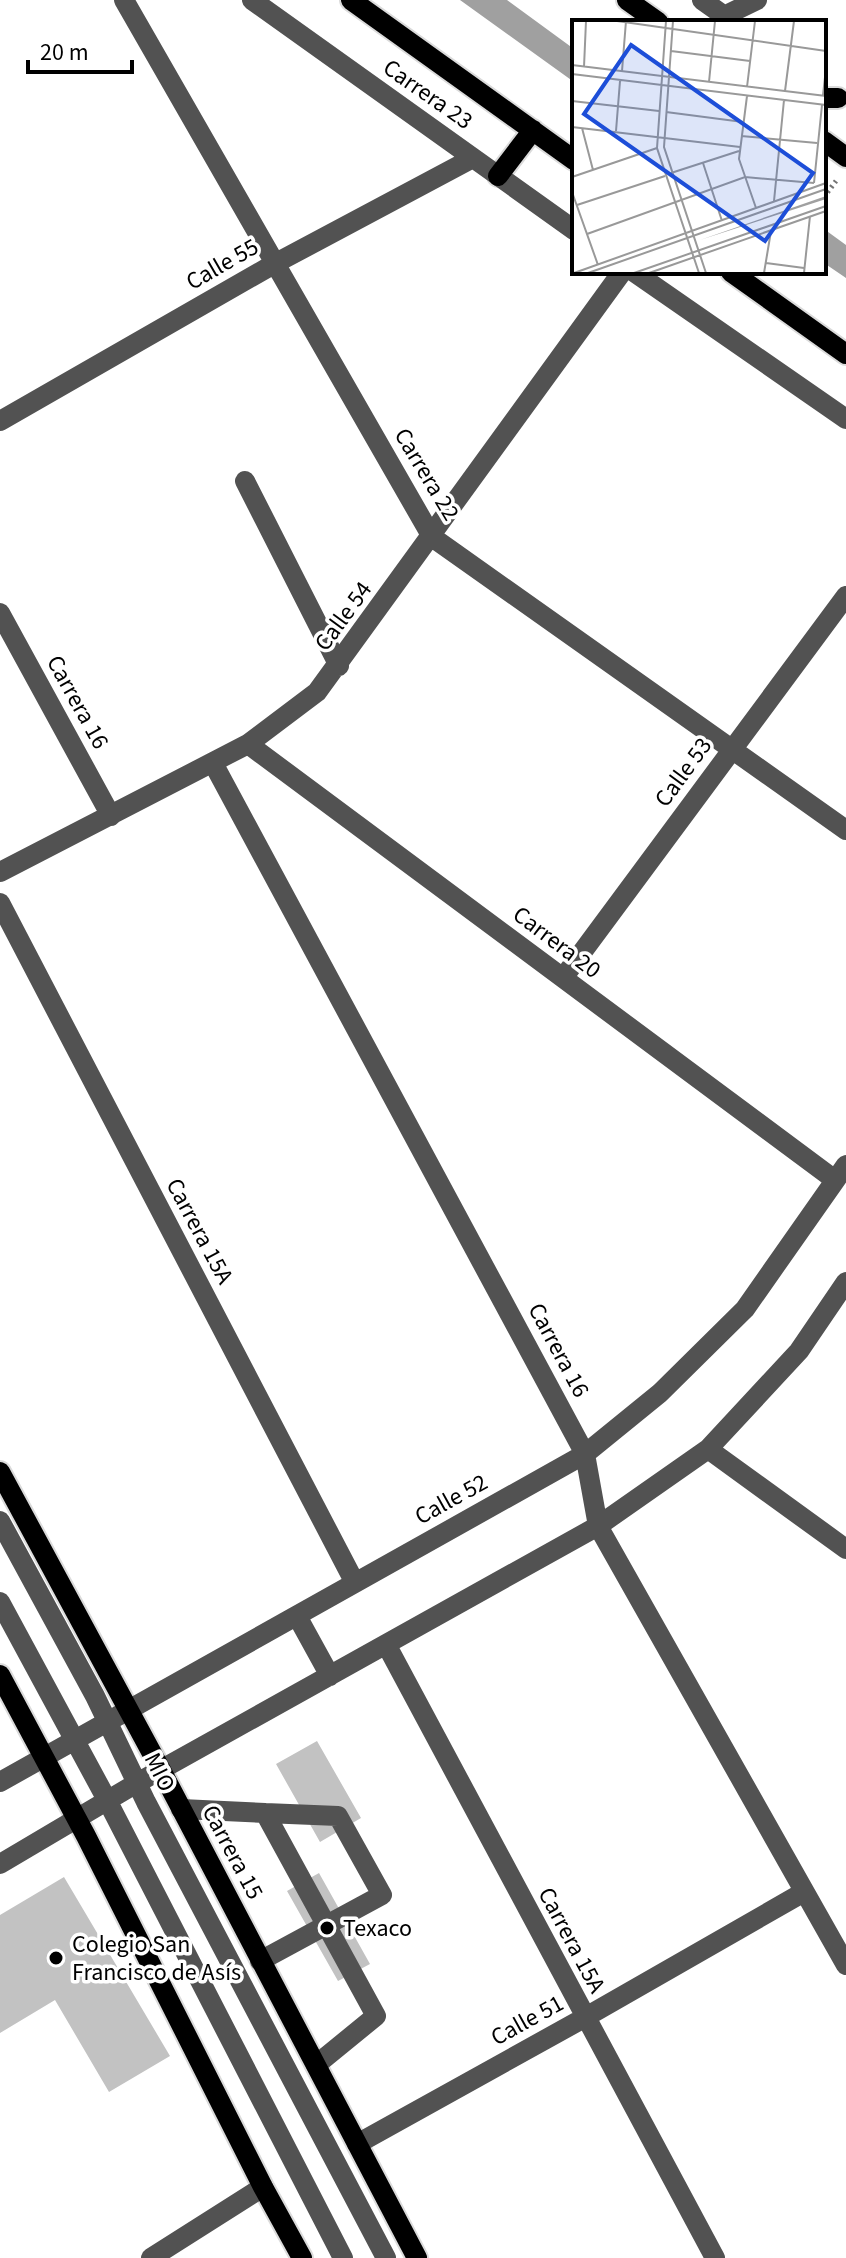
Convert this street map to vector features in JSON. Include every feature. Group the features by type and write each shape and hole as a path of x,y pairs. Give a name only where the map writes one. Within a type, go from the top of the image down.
{"main road":[{"path":"351,0 572,159"},
{"path":"627,0 655,20"},
{"path":"498,176 533,130"},
{"path":"826,143 844,165"},
{"path":"734,274 846,354"},
{"name":"Carrera 15","path":"0,1472 161,1770 417,2258"},
{"path":"0,1675 302,2258"}],"street":[{"name":"Carrera 22","path":"124,0 432,537 846,830"},
{"name":"Carrera 23","path":"252,0 572,229"},
{"path":"702,0 729,19 757,0"},
{"name":"Calle 55","path":"0,421 274,264 473,158"},
{"name":"Calle 54","path":"0,872 248,744 317,692 339,666 621,274"},
{"path":"637,274 846,419"},
{"path":"245,481 339,666"},
{"name":"Calle 53","path":"563,978 846,596"},
{"name":"Carrera 16","path":"0,613 111,816"},
{"name":"Carrera 20","path":"248,744 563,978 841,1173"},
{"name":"Carrera 16","path":"213,763 585,1454 598,1526 846,1965"},
{"name":"Carrera 15A","path":"0,903 355,1583"},
{"name":"Calle 52","path":"0,1782 585,1454 660,1393 745,1309 841,1173"},
{"path":"0,1864 137,1783 598,1526 708,1449 799,1351 846,1282"},
{"path":"708,1449 846,1549"},
{"name":"MIO","path":"0,1521 386,2258"},
{"path":"0,1602 107,1800 343,2258"},
{"path":"297,1616 330,1676"},
{"name":"Carrera 15A","path":"386,1644 715,2258"},
{"path":"181,1809 338,1816 382,1895 260,1961"},
{"path":"265,1813 376,2016 316,2065"},
{"name":"Calle 51","path":"357,2144 804,1892"},
{"path":"151,2258 263,2187"}],"path":[{"path":"826,193 844,165"}],"shaded area":[{"path":"460,0 507,0 572,48 572,81"},
{"path":"826,230 846,245 846,278 826,264"}],"building":[{"path":"317,1741 361,1818 320,1842 276,1764"},
{"path":"319,1873 370,1964 338,1981 287,1891"},
{"name":"Colegio San Francisco de Asís","path":"64,1877 170,2056 109,2092 55,2000 0,2033 0,1915"}],"place":[{"name":"Texaco","path":"327,1928"},
{"name":"Colegio San Francisco de Asís","path":"56,1958"}]}
